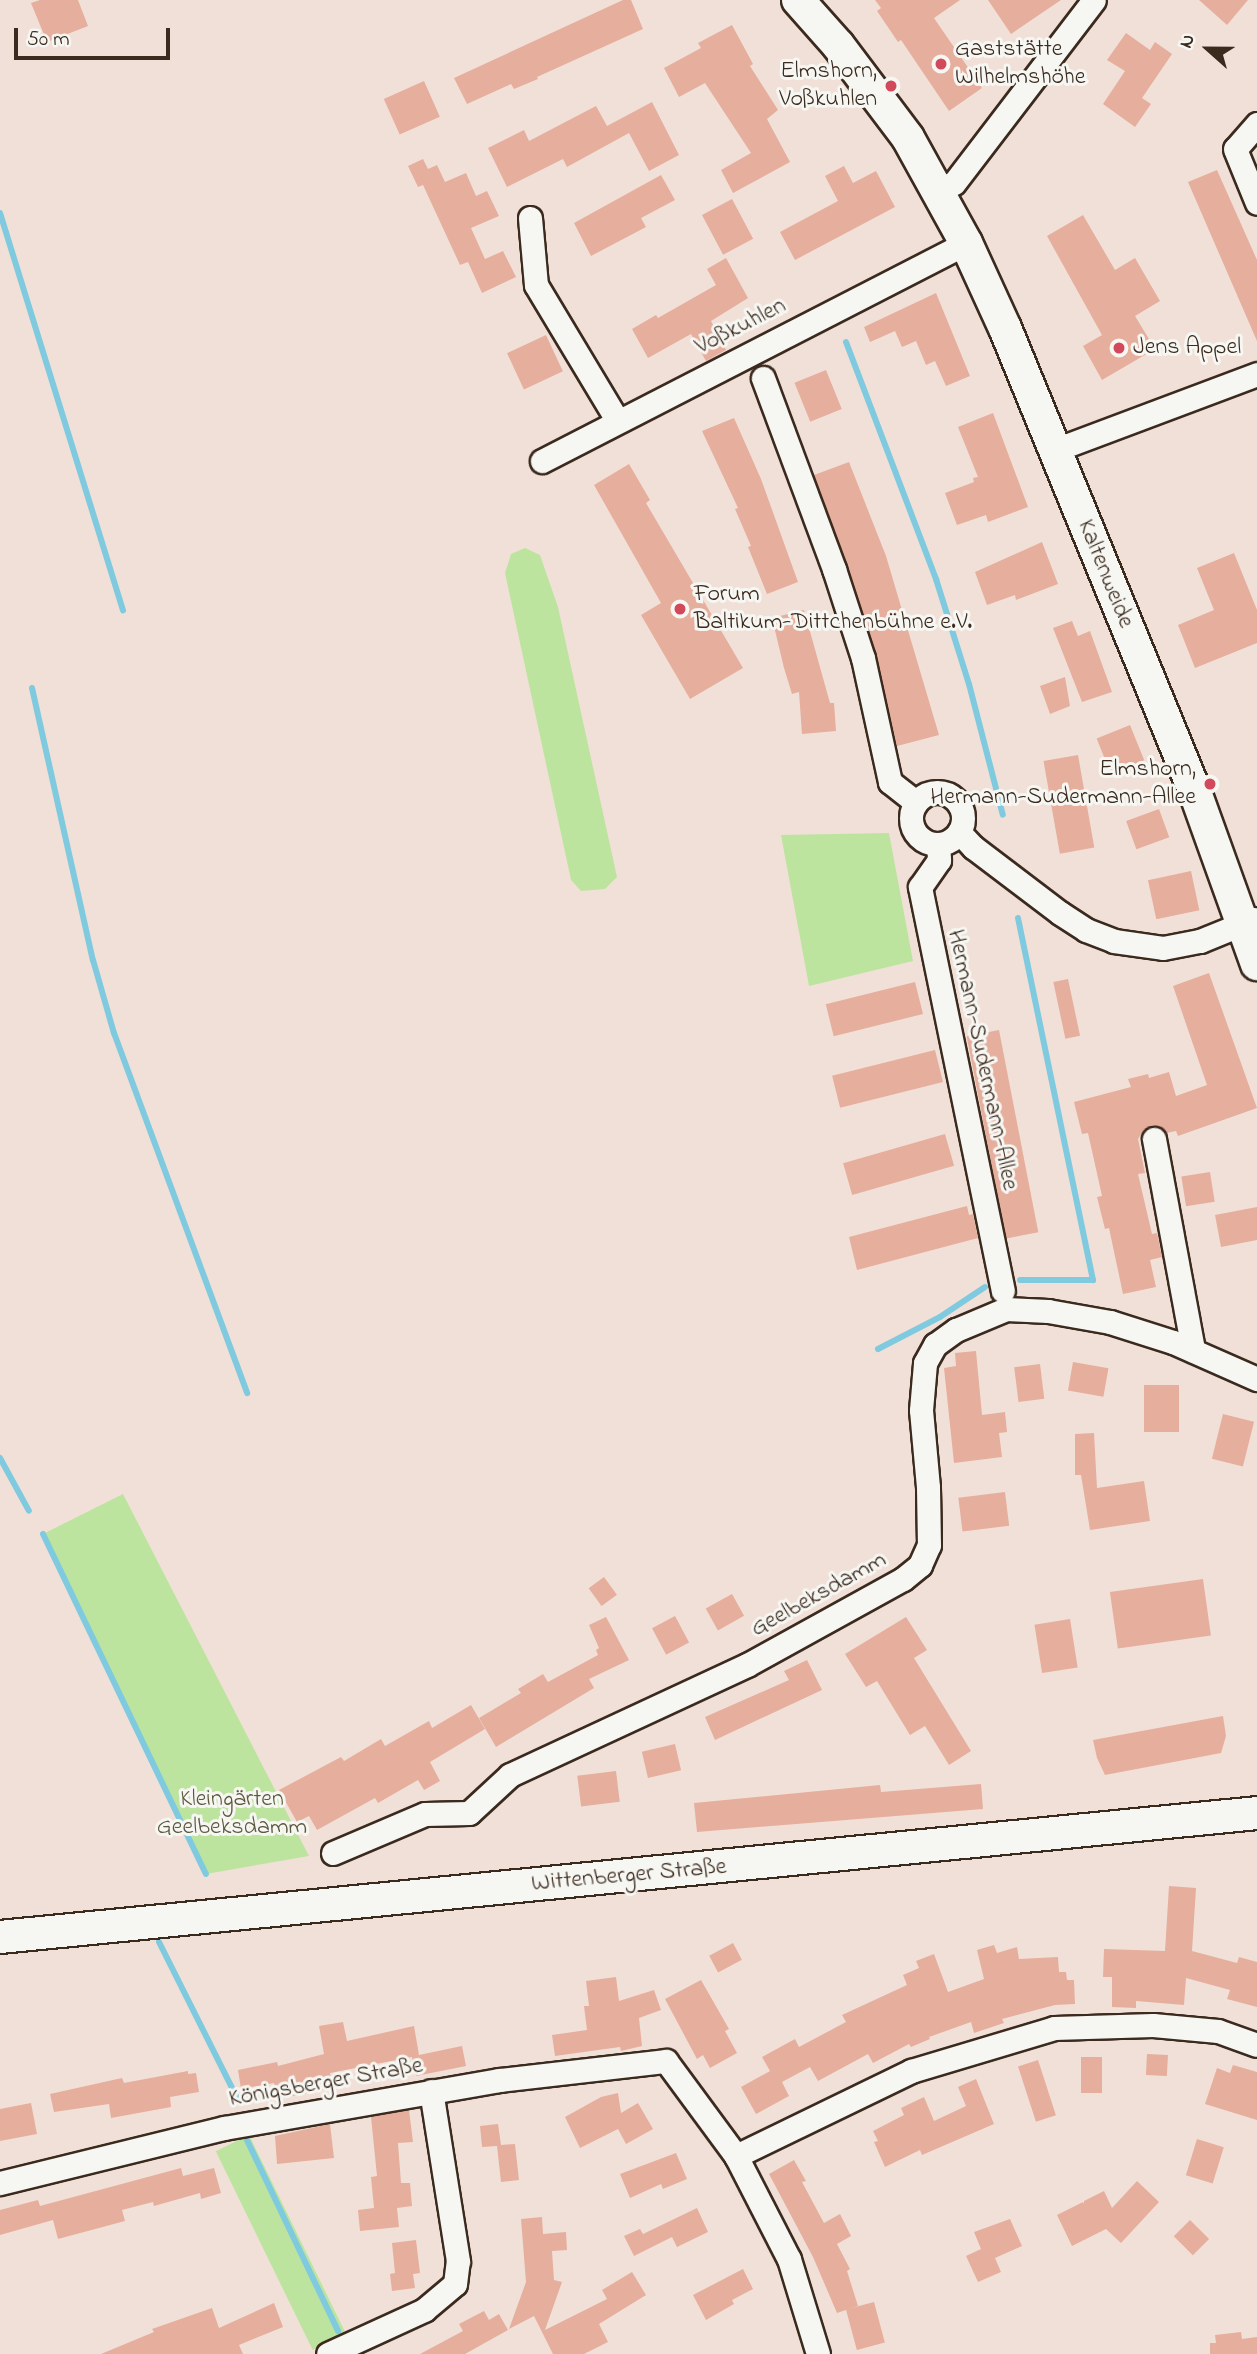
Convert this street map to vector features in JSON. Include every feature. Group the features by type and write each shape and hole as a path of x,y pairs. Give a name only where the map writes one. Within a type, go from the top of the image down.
{"main road":[{"name":"Kaltenweide","path":"798,0 878,96 938,190 966,243 1005,328 1250,921 1257,964"},
{"name":"Wittenberger Straße","path":"0,1937 1257,1813"}],"street":[{"path":"938,190 954,183 1094,0"},
{"path":"1257,124 1235,149 1257,203"},
{"path":"530,218 536,285 617,420"},
{"name":"Voßkuhlen","path":"542,461 617,420 966,243"},
{"path":"1055,450 1257,374"},
{"path":"763,378 834,569 863,659 890,782 916,802"},
{"path":"929,793 952,796 962,809 959,832 950,841 938,844 930,843 916,834 910,818 916,802 929,793"},
{"path":"959,832 973,847 1060,913 1086,930 1114,941 1163,948 1200,941 1250,921"},
{"name":"Hermann-Sudermann-Allee","path":"938,844 939,860 920,887 1003,1291"},
{"path":"1154,1139 1193,1350"},
{"name":"Geelbeksdamm","path":"333,1853 425,1814 469,1813 510,1774 747,1665 904,1579 919,1565 929,1545 928,1487 920,1410 925,1363 935,1345 956,1330 1006,1309 1048,1311 1110,1322 1193,1350 1257,1379"},
{"path":"818,2354 789,2259 736,2156 911,2071 1054,2028 1153,2025 1218,2031 1257,2045"},
{"name":"Königsberger Straße","path":"0,2183 223,2128 431,2091 666,2061 736,2156"},
{"path":"328,2354 424,2310 455,2284 458,2261 431,2091"}],"green space":[{"path":"525,548 540,555 558,607 617,877 605,889 581,891 571,880 505,573 511,554"},
{"path":"889,833 913,961 809,986 781,835"},
{"name":"Kleingärten Geelbeksdamm","path":"123,1494 309,1856 206,1874 43,1534"},
{"path":"249,2135 346,2334 313,2350 216,2151"}],"building":[{"path":"40,0 78,0 88,26 47,42 31,3"},
{"path":"623,0 631,0 643,29 537,77 538,79 514,89 511,84 467,104 454,78"},
{"name":"Gaststätte Wilhelmshöhe","path":"875,0 960,0 934,18 982,88 949,111 901,40 898,42 877,11 881,8"},
{"path":"988,0 1061,0 1011,34"},
{"path":"1199,0 1248,0 1227,25"},
{"path":"732,25 753,64 750,66 778,110 767,119 790,162 733,193 721,170 751,153 705,83 679,97 664,68 701,48 698,43"},
{"path":"1126,33 1150,50 1155,42 1172,54 1142,98 1151,104 1135,127 1103,104 1125,71 1107,60"},
{"path":"424,81 440,117 400,135 384,99"},
{"path":"652,102 679,155 649,171 629,133 567,167 563,159 507,187 488,148 524,130 529,141 596,106 607,126"},
{"path":"423,159 428,169 437,165 445,182 466,173 476,196 487,191 499,216 471,228 485,259 503,251 516,277 482,293 468,262 460,265 423,185 418,187 408,166"},
{"path":"844,166 853,183 876,171 895,207 795,260 780,232 838,201 825,176"},
{"path":"1217,170 1257,260 1257,341 1188,182"},
{"path":"661,175 675,200 641,218 646,227 591,256 574,223"},
{"path":"732,199 753,239 723,255 702,215"},
{"path":"1083,215 1115,270 1135,258 1160,301 1135,316 1155,349 1102,380 1083,346 1102,335 1047,236"},
{"path":"726,258 748,298 711,321 726,350 706,361 691,334 648,358 632,329 656,315 658,318 716,285 707,269"},
{"path":"936,293 970,376 946,386 935,361 926,365 916,341 902,347 895,331 870,342 864,327"},
{"path":"546,335 563,371 524,389 507,353"},
{"path":"826,370 842,409 810,422 794,383"},
{"path":"993,413 1028,507 988,522 986,515 957,525 945,493 974,482 973,478 978,477 958,427"},
{"path":"734,418 761,479 798,582 767,594 735,509 738,508 702,431"},
{"path":"849,462 886,556 939,735 897,746 876,654 814,475"},
{"name":"Forum Baltikum-Dittchenbühne e.V.","path":"629,464 650,500 646,503 743,668 690,699 641,615 661,603 594,485"},
{"path":"1042,542 1058,584 1016,600 1015,595 987,605 975,572"},
{"path":"1234,553 1257,610 1257,643 1195,668 1178,625 1214,610 1197,568"},
{"path":"804,610 830,703 834,703 836,731 802,734 799,692 792,694 784,668 772,618"},
{"path":"1072,621 1078,636 1090,631 1112,692 1082,702 1053,628"},
{"path":"1065,677 1070,706 1050,714 1040,686"},
{"path":"1130,725 1144,760 1111,774 1097,738"},
{"path":"1078,755 1094,848 1060,854 1044,761"},
{"path":"1159,809 1169,837 1136,849 1126,821"},
{"path":"1191,871 1199,910 1156,919 1148,880"},
{"path":"1209,973 1257,1108 1178,1136 1176,1131 1166,1133 1158,1126 1144,1129 1138,1139 1145,1173 1138,1174 1152,1234 1157,1233 1162,1257 1150,1260 1156,1287 1123,1294 1109,1228 1105,1229 1097,1197 1102,1196 1088,1133 1082,1134 1074,1102 1131,1087 1128,1079 1148,1074 1149,1078 1169,1072 1176,1096 1207,1085 1173,986"},
{"path":"1068,979 1080,1036 1065,1039 1053,982"},
{"path":"915,982 923,1014 834,1036 826,1004"},
{"path":"999,1030 1038,1232 1006,1239 967,1036"},
{"path":"935,1050 943,1082 840,1108 832,1076"},
{"path":"945,1134 954,1166 852,1195 843,1163"},
{"path":"1210,1172 1215,1202 1186,1206 1181,1177"},
{"path":"967,1206 969,1215 973,1214 978,1238 857,1270 849,1237"},
{"path":"1257,1207 1257,1240 1221,1247 1215,1215"},
{"path":"976,1351 982,1415 1005,1412 1007,1432 999,1433 1002,1457 954,1463 944,1368 956,1366 955,1353"},
{"path":"1073,1362 1108,1368 1103,1397 1068,1391"},
{"path":"1040,1364 1044,1399 1018,1402 1014,1367"},
{"path":"1144,1385 1179,1385 1179,1432 1144,1432"},
{"path":"1223,1414 1254,1422 1243,1466 1212,1459"},
{"path":"1094,1433 1097,1488 1144,1481 1150,1521 1090,1530 1081,1475 1075,1475 1075,1434"},
{"path":"1005,1492 1009,1526 962,1531 958,1498"},
{"path":"604,1577 617,1595 602,1606 589,1588"},
{"path":"1203,1579 1211,1635 1118,1649 1110,1592"},
{"path":"732,1594 744,1616 718,1630 706,1609"},
{"path":"675,1616 689,1642 666,1655 652,1628"},
{"path":"606,1617 629,1660 589,1679 594,1688 496,1747 479,1718 521,1693 518,1689 543,1674 548,1682 598,1655 596,1650 599,1648 589,1625"},
{"path":"906,1617 927,1650 914,1658 971,1751 949,1765 925,1726 910,1735 877,1681 866,1687 845,1654"},
{"path":"1070,1619 1078,1667 1042,1673 1034,1625"},
{"path":"807,1660 822,1690 715,1740 705,1717 789,1680 784,1671"},
{"path":"471,1705 485,1729 430,1762 440,1781 424,1790 418,1780 378,1803 375,1798 317,1830 309,1816 297,1822 279,1790 341,1757 344,1761 381,1739 385,1746 429,1721 432,1728"},
{"path":"1223,1716 1226,1736 1221,1753 1105,1775 1097,1758 1093,1740"},
{"path":"675,1744 681,1770 648,1778 642,1752"},
{"path":"616,1771 620,1802 581,1807 577,1776"},
{"path":"981,1784 983,1809 697,1832 694,1803 880,1785 881,1792"},
{"path":"1169,1886 1196,1888 1192,1951 1237,1963 1239,1957 1257,1962 1257,2007 1227,1999 1230,1990 1186,1978 1184,2005 1136,2001 1136,2008 1112,2007 1112,1977 1103,1977 1104,1949 1165,1951"},
{"path":"733,1943 742,1960 718,1972 709,1956"},
{"path":"994,1945 997,1953 1017,1947 1019,1959 1058,1957 1059,1972 1066,1972 1067,1980 1074,1980 1075,2004 1055,2005 1002,2019 1004,2023 974,2033 971,2022 929,2037 930,2039 911,2047 909,2044 873,2063 868,2054 818,2081 810,2067 782,2082 789,2096 756,2114 741,2087 770,2071 762,2057 795,2039 799,2047 846,2022 842,2015 907,1985 903,1975 919,1968 916,1961 934,1954 948,1992 984,1979 977,1950"},
{"path":"616,1977 619,2001 654,1990 661,2010 639,2018 642,2046 621,2051 620,2047 555,2056 552,2035 587,2030 584,2006 589,2006 586,1981"},
{"path":"701,1980 729,2029 725,2031 737,2053 710,2068 703,2055 697,2059 665,1999"},
{"path":"343,2022 347,2041 414,2026 419,2055 462,2046 466,2066 416,2076 412,2057 330,2073 333,2088 278,2099 274,2083 241,2089 238,2070 277,2062 278,2066 324,2054 319,2026"},
{"path":"1147,2054 1168,2055 1167,2076 1146,2075"},
{"path":"1081,2057 1102,2057 1102,2093 1081,2093"},
{"path":"1038,2060 1056,2115 1036,2122 1018,2066"},
{"path":"1233,2065 1257,2072 1257,2120 1205,2104 1217,2068 1230,2073"},
{"path":"188,2071 188,2074 196,2073 199,2092 170,2097 171,2107 111,2118 109,2104 54,2112 50,2094 122,2078 124,2083"},
{"path":"976,2079 994,2124 922,2155 920,2150 885,2167 874,2142 878,2141 873,2131 904,2115 901,2108 924,2097 934,2121 966,2106 958,2087"},
{"path":"618,2093 621,2113 638,2103 653,2129 626,2144 618,2129 580,2148 565,2117 601,2097"},
{"path":"31,2103 37,2134 0,2141 0,2109"},
{"path":"409,2110 413,2142 398,2143 401,2183 410,2183 412,2206 397,2208 399,2227 360,2231 358,2210 374,2208 371,2177 377,2176 371,2117"},
{"path":"330,2124 334,2158 277,2164 275,2136"},
{"path":"498,2124 501,2145 515,2144 519,2180 501,2182 497,2146 482,2147 480,2126"},
{"path":"1197,2139 1224,2147 1213,2184 1186,2175"},
{"path":"676,2153 687,2179 663,2189 661,2184 630,2198 620,2174"},
{"path":"794,2160 806,2181 802,2182 824,2223 840,2214 851,2236 837,2244 850,2269 847,2271 858,2306 837,2313 813,2257 769,2174"},
{"path":"181,2168 183,2176 214,2168 221,2193 201,2199 200,2193 154,2206 153,2202 122,2210 125,2221 58,2239 53,2220 0,2235 0,2210 38,2200 40,2206"},
{"path":"1137,2181 1159,2202 1121,2243 1106,2229 1072,2246 1057,2215 1083,2202 1084,2204 1084,2201 1104,2191 1112,2208"},
{"path":"697,2208 708,2232 677,2247 672,2237 634,2256 624,2236 640,2229 643,2234"},
{"path":"542,2217 543,2234 566,2232 567,2250 552,2251 554,2280 562,2282 545,2330 607,2299 602,2290 632,2272 646,2295 599,2324 608,2342 584,2354 553,2354 534,2316 509,2329 526,2282 521,2219"},
{"path":"1010,2219 1022,2246 995,2258 1001,2272 978,2282 966,2256 981,2249 974,2232"},
{"path":"1190,2220 1209,2239 1193,2255 1174,2236"},
{"path":"416,2240 420,2273 413,2274 415,2288 392,2291 390,2274 395,2273 392,2243"},
{"path":"743,2269 753,2289 732,2300 734,2304 706,2320 693,2295"},
{"path":"874,2302 885,2343 857,2350 846,2310"},
{"path":"274,2303 283,2327 239,2345 243,2354 101,2354 154,2332 152,2329 212,2308 219,2328"},
{"path":"484,2311 489,2320 499,2314 508,2330 465,2354 420,2354 463,2331 459,2324"},
{"path":"1241,2332 1242,2339 1257,2337 1257,2354 1210,2354 1210,2343 1216,2343 1215,2335"}],"waterway":[{"path":"0,213 123,610"},
{"path":"846,342 936,579 969,684 1003,815"},
{"path":"32,688 93,960 114,1033 247,1393"},
{"path":"1018,918 1093,1280 1020,1280"},
{"path":"878,1349 940,1317 985,1287"},
{"path":"0,1458 29,1511"},
{"path":"43,1534 206,1874"},
{"path":"159,1942 239,2102"},
{"path":"246,2138 338,2331"}],"place":[{"name":"Gaststätte Wilhelmshöhe","path":"941,64"},
{"name":"Elmshorn, Voßkuhlen","path":"891,86"},
{"name":"Jens Appel","path":"1119,348"},
{"name":"Forum Baltikum-Dittchenbühne e.V.","path":"680,609"},
{"name":"Elmshorn, Hermann-Sudermann-Allee","path":"1210,784"}]}
